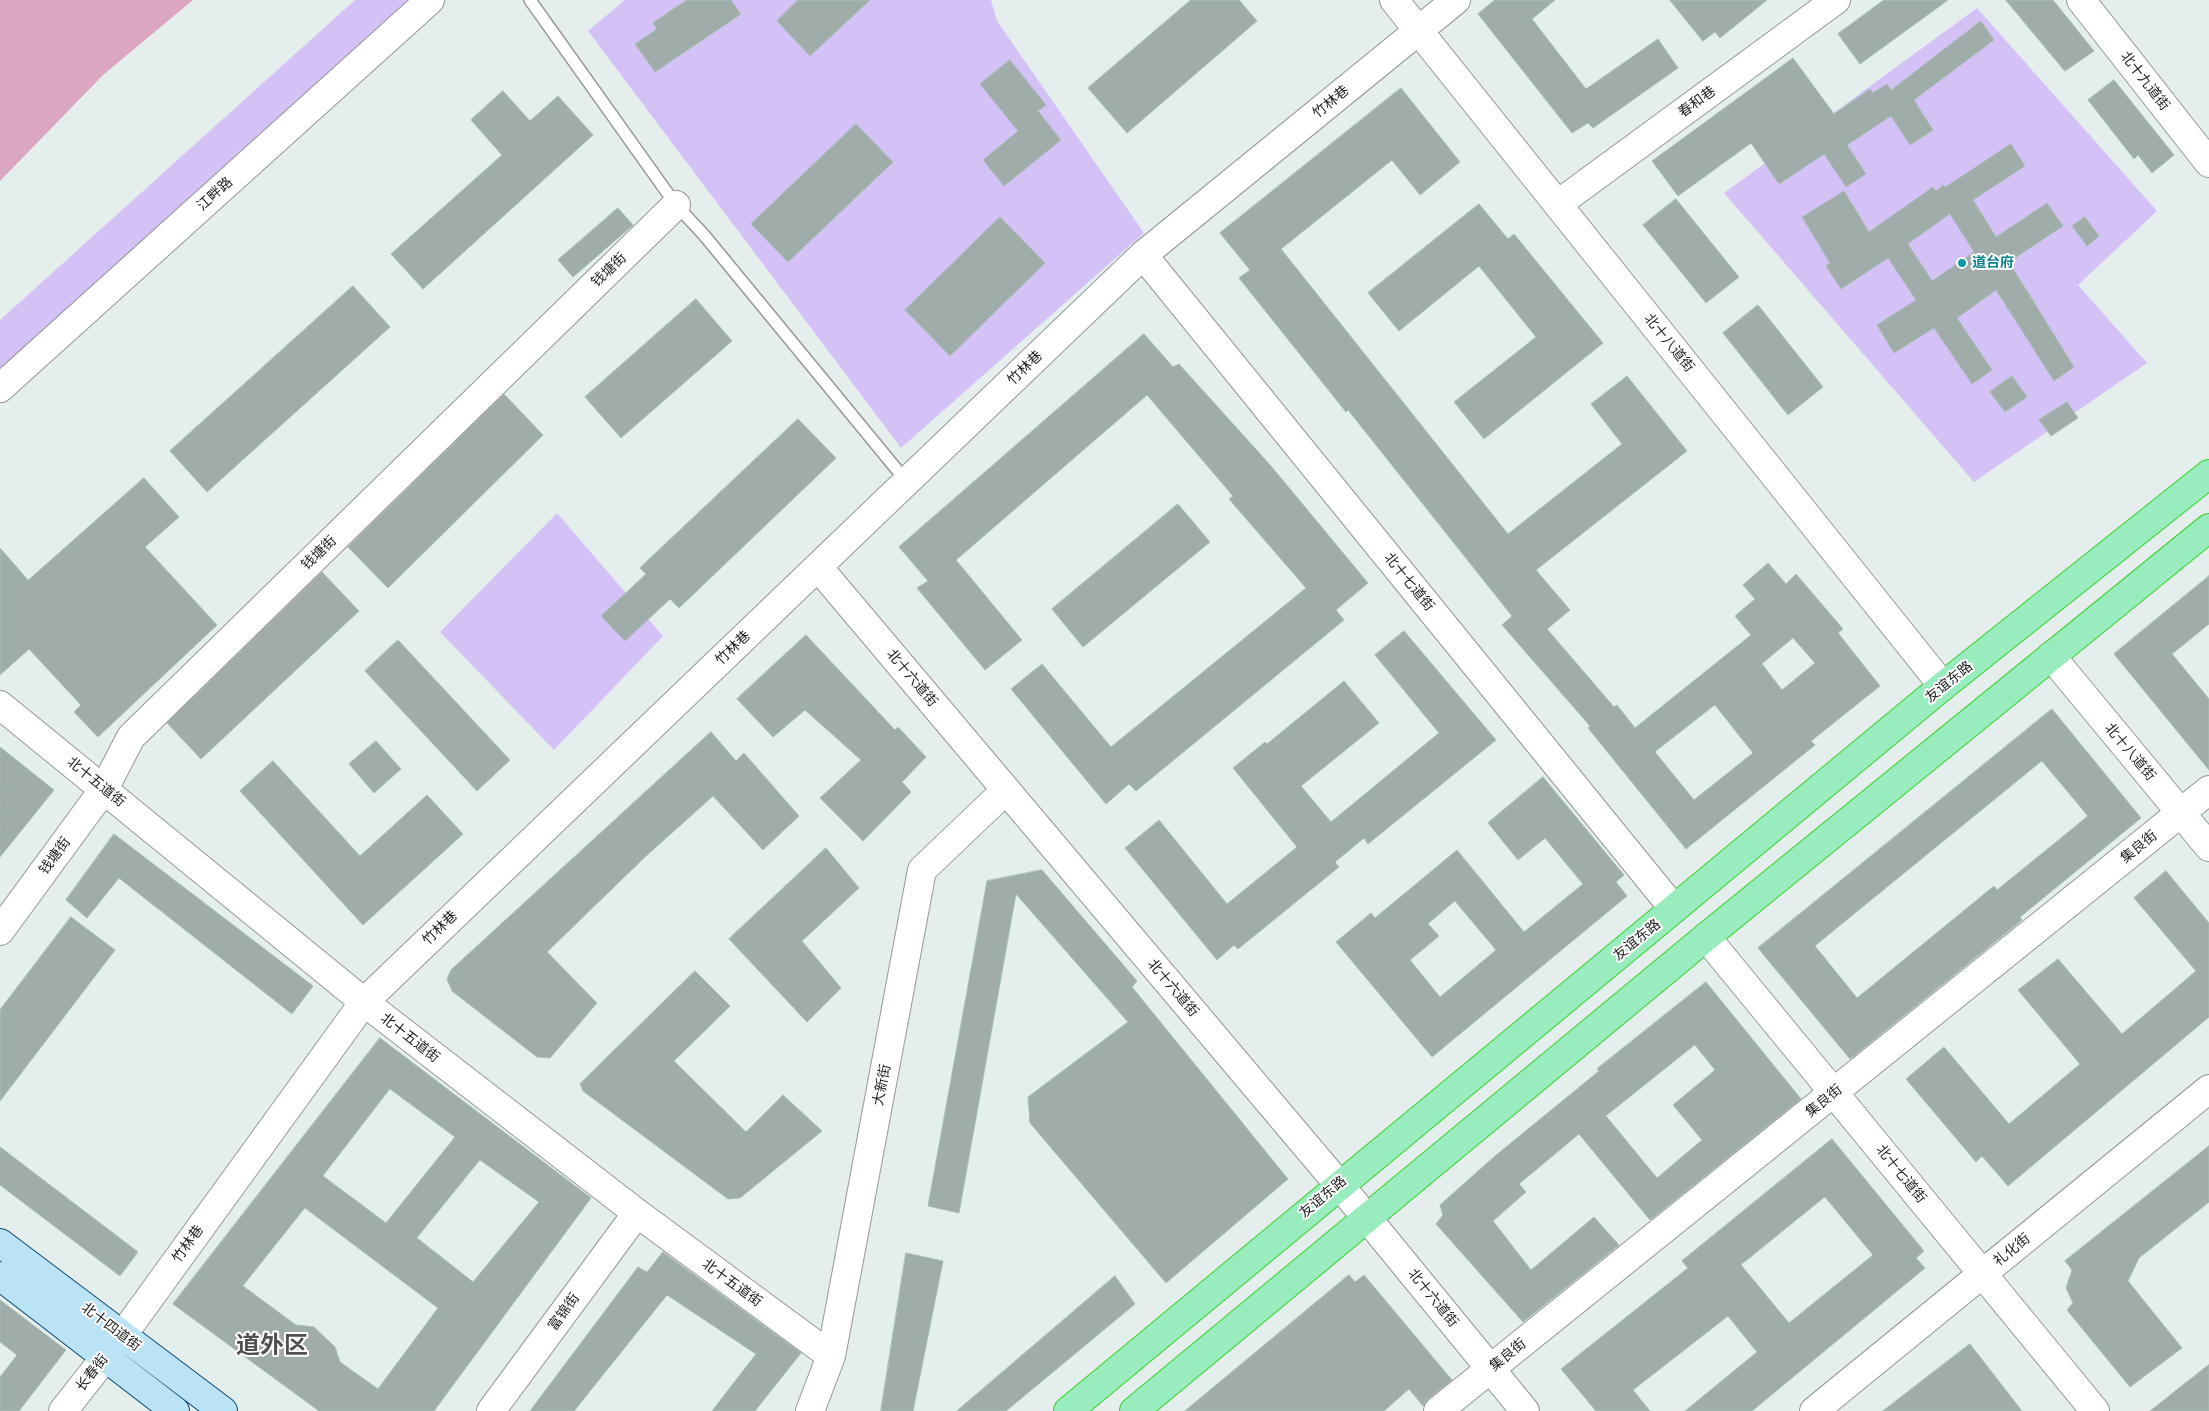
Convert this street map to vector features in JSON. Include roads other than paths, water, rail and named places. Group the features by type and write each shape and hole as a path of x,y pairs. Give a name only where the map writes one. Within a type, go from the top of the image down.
{"highway":[{"name":"友谊东路","path":"1068,1411 1338,1185 1943,686 2209,474"},
{"path":"1134,1411 1706,937 2209,528"}],"main road":[{"name":"北十四道街","path":"0,1243 223,1411"},
{"name":"北十四道街","path":"0,1276 176,1411"}],"street":[{"name":"江畔路","path":"0,388 430,0"},
{"name":"北十八道街","path":"1394,0 1943,686"},
{"name":"竹林巷","path":"122,1336 364,1002 1143,255 1456,0"},
{"name":"春和巷","path":"1558,204 1836,0"},
{"name":"北十九道街","path":"2081,0 2209,163"},
{"name":"钱塘街","path":"0,931 104,789 131,737 676,205"},
{"name":"北十七道街","path":"1143,255 1674,909"},
{"name":"北十六道街","path":"818,567 1367,1218 1525,1411"},
{"name":"北十八道街","path":"2051,656 2209,847"},
{"name":"北十五道街","path":"0,705 364,1002 637,1213 831,1356"},
{"name":"大新街","path":"810,1411 831,1356 922,870 1006,790"},
{"name":"集良街","path":"1438,1411 2209,790"},
{"name":"北十七道街","path":"1706,937 2095,1411"},
{"name":"礼化街","path":"1814,1411 2209,1089"},
{"name":"富锦街","path":"491,1411 637,1213"},
{"name":"长春街","path":"63,1411 122,1336"}],"lane":[{"path":"530,0 676,205 704,235 907,482"}],"place":[{"name":"道台府","path":"1962,263"}],"district":[{"name":"道外区","path":"272,1346"}]}
